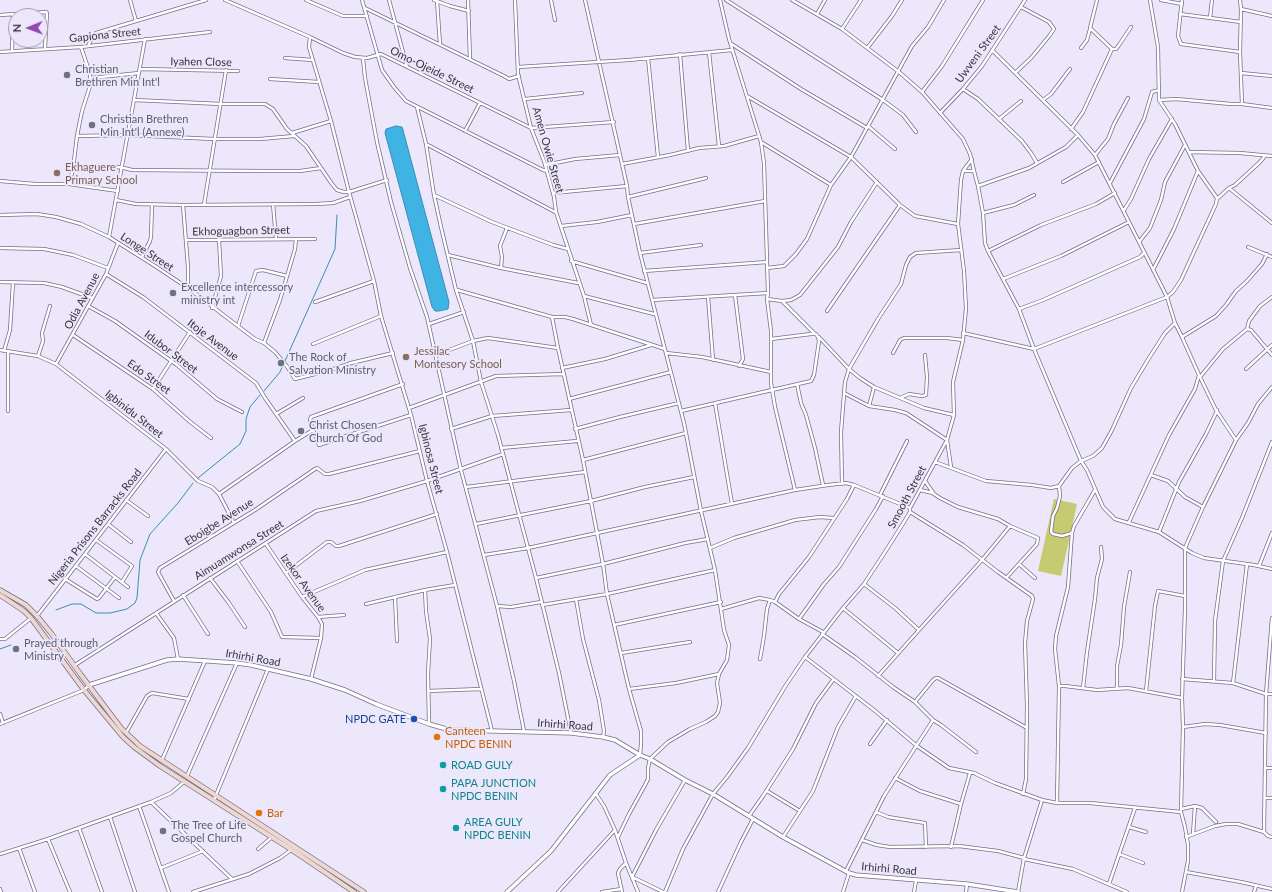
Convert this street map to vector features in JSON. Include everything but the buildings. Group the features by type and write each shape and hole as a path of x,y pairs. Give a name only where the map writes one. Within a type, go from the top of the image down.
{"main road":[{"path":"0,590 26,605 37,616 126,734 140,746 187,777 214,798 354,892"},
{"path":"0,596 24,611 31,618 69,667 84,690 123,737 134,747 184,781 294,845 364,892"}],"street":[{"path":"130,0 136,21"},
{"path":"88,46 96,32 206,0"},
{"name":"Omo-Ojeide Street","path":"225,0 310,36 343,53 363,58 381,54 531,128"},
{"path":"306,0 342,16 366,16"},
{"path":"362,0 382,70 406,101 547,171"},
{"path":"389,0 407,67"},
{"path":"468,0 470,60"},
{"name":"Amen Owie Street","path":"515,0 518,67 524,99 531,128 547,171 556,212 578,283 584,296 591,325"},
{"path":"551,0 555,20"},
{"path":"585,0 614,122 628,197 654,314 666,349 686,433 701,511 715,570 724,630 730,645 727,660 719,674 717,683 720,703 718,712 706,722 690,729 668,742 650,759 648,779 618,837"},
{"path":"720,0 732,50 761,142 764,163 767,299 771,339 772,390 795,490"},
{"path":"726,0 883,100 903,115 916,132"},
{"path":"792,0 842,29 868,47 899,72 922,92 963,139 972,159 983,213 985,243 988,251 1019,309 1034,349 1081,461 1087,470 1103,507 1115,519 1130,522 1159,532 1204,558 1223,562 1260,566 1272,570"},
{"path":"817,14 825,0"},
{"path":"842,29 860,0"},
{"path":"868,47 892,16 902,0"},
{"path":"767,268 784,266 796,254 807,239 831,185 851,157 912,46 928,27 944,0"},
{"path":"922,92 942,66 983,0"},
{"name":"Uwveni Street","path":"940,113 982,66 1025,0"},
{"path":"1081,48 1087,40 1097,0"},
{"path":"1150,0 1158,47 1159,100 1172,118 1198,171 1217,200"},
{"path":"1161,0 1182,2 1178,36 1181,44 1240,52"},
{"path":"1210,18 1212,0"},
{"path":"1240,0 1240,73 1242,104"},
{"path":"440,44 435,1 469,11"},
{"path":"364,7 509,78 519,76"},
{"path":"1016,73 1031,58 1054,29 1049,22 1021,7"},
{"path":"1241,9 1272,16"},
{"path":"1180,14 1241,22"},
{"path":"1071,129 1083,112 1112,49 1116,49 1131,27"},
{"path":"1090,28 1112,49"},
{"name":"Gapiona Street","path":"48,48 81,47 210,32"},
{"name":"Igbinosa Street","path":"310,36 309,47 331,121 350,197 374,281 381,316 403,384 492,731"},
{"path":"109,237 145,39"},
{"path":"730,43 801,89 868,127 895,149"},
{"path":"69,184 73,169 76,136 91,78 81,47"},
{"name":"Gapiona Street","path":"0,52 45,48"},
{"path":"518,67 648,58 732,50"},
{"path":"992,50 1078,135 1095,155 1167,297 1175,323 1199,376 1216,410 1236,440"},
{"path":"709,52 719,146"},
{"path":"680,54 688,151"},
{"path":"285,58 313,60"},
{"path":"363,58 365,78 391,202 410,268 417,283 429,324 461,470 497,606 524,732"},
{"path":"648,58 658,158"},
{"name":"Iyahen Close","path":"140,69 238,71"},
{"path":"1043,100 1052,94 1070,69"},
{"path":"204,205 226,70"},
{"path":"91,78 139,73"},
{"path":"1240,73 1272,76"},
{"path":"270,79 320,82"},
{"path":"963,89 978,98 1022,141 1037,163"},
{"path":"1110,184 1144,119 1152,92 1159,90"},
{"path":"524,99 582,93"},
{"path":"747,96 851,157 900,205 915,216 958,224"},
{"path":"1095,155 1108,139 1128,98"},
{"path":"1159,100 1176,99 1272,108"},
{"path":"134,100 267,105 273,109 293,135 306,146 334,187 340,192 349,192 386,180"},
{"path":"998,119 1021,101"},
{"path":"465,131 480,103"},
{"path":"417,107 426,144 434,195 456,290 473,341 481,382 511,481 559,673 571,733"},
{"path":"1124,210 1131,199 1149,159 1172,118"},
{"path":"76,136 128,135 214,139 260,139 293,135 331,121"},
{"path":"531,128 614,122"},
{"path":"978,186 1037,163 1066,147 1078,135"},
{"path":"622,164 658,158 699,148 719,146 759,136"},
{"path":"761,142 831,185"},
{"path":"426,144 556,212"},
{"path":"1139,242 1150,228 1161,200 1165,182 1185,145"},
{"path":"1189,152 1240,153 1272,156"},
{"path":"545,165 575,159 620,155"},
{"path":"963,333 1034,349 1167,297 1173,292 1181,280 1217,200 1265,156"},
{"name":"Smooth Street","path":"664,892 683,849 712,794 727,777 748,748 786,685 805,657 843,608 864,584 910,512 910,508 947,440 954,415 953,382 957,370 966,308 964,271 958,224 961,180 963,171 972,159"},
{"path":"1063,182 1099,162"},
{"path":"73,169 122,168 132,170 291,171 321,168"},
{"path":"963,171 974,171"},
{"path":"1152,270 1174,229 1198,171"},
{"path":"628,197 706,178"},
{"path":"0,180 35,184 69,184 118,191"},
{"path":"767,299 782,301 791,300 800,295 838,247 851,222 877,182"},
{"path":"553,194 627,186"},
{"path":"1229,188 1272,223"},
{"path":"988,251 1041,225 1096,204 1115,193"},
{"path":"434,195 507,228 568,249"},
{"path":"983,213 1014,205 1034,195"},
{"path":"116,200 136,204 183,205 326,204 350,197"},
{"path":"634,224 765,201"},
{"path":"142,257 151,237 152,204"},
{"path":"274,204 276,239"},
{"path":"183,205 187,240 188,288"},
{"path":"827,311 845,287 900,205"},
{"name":"Longe Street","path":"0,215 37,214 56,217 81,224 109,237 188,288 212,308 275,352 297,379 351,363 393,353"},
{"path":"561,226 632,216"},
{"path":"1002,279 1061,256 1129,222"},
{"path":"501,268 502,257 500,246 507,228"},
{"path":"212,308 221,276 219,239"},
{"name":"Ekhoguagbon Street","path":"264,344 280,300 295,250 296,239"},
{"name":"Ekhoguagbon Street","path":"187,240 315,239"},
{"name":"Odia Avenue","path":"56,364 73,336 106,274 118,243"},
{"path":"640,253 701,245"},
{"path":"1248,246 1272,257"},
{"path":"0,248 49,250 72,255 108,268"},
{"path":"842,484 841,432 845,382 849,369 878,319 901,284 910,257 916,253 961,250"},
{"path":"1019,309 1134,260 1144,253"},
{"path":"1182,337 1216,316 1236,291 1247,282 1262,264 1267,254"},
{"path":"448,255 501,268 578,283"},
{"path":"571,261 647,283"},
{"path":"644,271 766,262"},
{"path":"238,326 256,271 263,270 287,276"},
{"name":"Itoje Avenue","path":"106,274 143,297 256,383 295,441"},
{"path":"315,302 374,281"},
{"path":"0,282 44,283 62,287 92,298"},
{"path":"8,411 6,351 10,330 13,283"},
{"path":"456,290 552,317 565,317 666,349"},
{"path":"652,300 768,293"},
{"path":"735,295 743,359 739,366"},
{"path":"584,296 654,314"},
{"path":"708,297 713,360"},
{"path":"1130,522 1150,475 1169,435 1194,389 1199,376 1223,348 1247,329 1249,321 1260,306 1272,297"},
{"path":"782,301 849,369 860,378 874,387 924,408 954,415"},
{"path":"38,356 43,341 42,333 50,306"},
{"name":"Idubor Street","path":"88,306 115,321 171,360 216,399 242,412"},
{"path":"429,324 464,312"},
{"path":"313,344 381,316"},
{"path":"507,892 551,851 610,775 640,755 641,744 641,731 629,689 607,594 603,564 583,460 575,429 552,317"},
{"path":"935,462 986,481 1051,488 1059,486 1072,468 1081,461 1093,456 1102,448 1131,388 1165,333 1175,323"},
{"path":"1247,329 1251,330 1272,355"},
{"path":"153,389 190,332"},
{"path":"771,339 814,334"},
{"name":"Edo Street","path":"73,336 153,389 211,438"},
{"path":"681,411 811,381 814,375 819,341 818,336"},
{"path":"436,355 473,341 488,338 558,348"},
{"path":"893,352 900,340 904,338 962,340"},
{"path":"562,368 605,359 652,345"},
{"path":"1246,369 1272,345"},
{"name":"Igbinidu Street","path":"0,350 38,356 56,364 166,449 198,481 212,487 220,494"},
{"path":"666,353 713,360 771,372"},
{"path":"902,398 909,394 922,396 926,395 927,377 925,355"},
{"path":"569,399 671,372"},
{"path":"409,408 496,376 564,374"},
{"path":"403,384 311,417 310,420 318,445 411,415"},
{"path":"797,384 801,403 806,415 815,448 822,486"},
{"path":"869,406 874,387"},
{"path":"1182,892 1188,861 1186,837 1181,811 1185,548 1203,507 1236,440 1248,424 1258,404 1272,387"},
{"path":"844,393 869,406 906,413 947,440 951,467"},
{"path":"276,414 303,398"},
{"path":"575,429 679,403"},
{"path":"715,403 732,504"},
{"path":"452,429 492,416 571,410"},
{"path":"1159,532 1176,488 1206,434 1217,411 1216,410"},
{"path":"234,523 220,494 313,430"},
{"path":"583,460 686,433"},
{"path":"501,448 578,441"},
{"path":"799,618 824,584 839,567 881,496 907,441"},
{"path":"1214,681 1215,621 1223,562 1272,442"},
{"name":"Nigeria Prisons Barracks Road","path":"37,616 166,449"},
{"name":"Eboigbe Avenue","path":"174,601 158,570 234,523 317,468 327,474 420,451"},
{"name":"Aimuamwonsa Street","path":"74,665 316,511 360,501 427,481 503,454"},
{"path":"466,487 585,472"},
{"path":"1150,475 1168,481 1185,498 1203,507"},
{"path":"476,524 591,501 694,477"},
{"path":"924,481 934,494"},
{"path":"484,555 528,548 795,490 822,486 842,484 854,485 910,508"},
{"path":"775,602 779,594 809,557 833,518 847,499 854,485"},
{"path":"1059,486 1060,496 1053,516 1051,532 1052,534 1062,536 1072,533"},
{"path":"1057,802 1059,686 1055,649 1056,636 1068,588 1072,533 1074,526 1095,489"},
{"path":"920,490 934,494 958,506 998,519 1036,537 1039,540 1037,544 1007,577"},
{"path":"126,500 148,516"},
{"path":"910,512 963,545 1032,596 1033,599 1027,620 1025,643 1027,728 1026,779 1023,794"},
{"path":"286,573 328,542 339,546 437,514"},
{"path":"710,548 734,538 795,520 820,517 833,518"},
{"path":"108,524 131,542"},
{"path":"878,676 982,560 1010,526"},
{"path":"1260,566 1272,532"},
{"path":"536,578 708,539"},
{"path":"96,540 132,566 122,582"},
{"name":"Izekor Avenue","path":"266,544 322,624 321,638 311,679"},
{"path":"1083,688 1097,578 1102,559 1101,547"},
{"path":"302,597 365,570 447,552"},
{"path":"85,554 128,587"},
{"path":"237,561 271,612 282,637 321,638"},
{"path":"1019,564 1035,578"},
{"path":"1233,683 1247,564"},
{"path":"76,566 119,598"},
{"path":"497,606 511,607 607,594 715,570"},
{"path":"1117,690 1117,666 1130,572"},
{"path":"65,579 97,599 115,577"},
{"path":"210,578 229,603 244,627"},
{"path":"864,584 895,608 919,630"},
{"path":"366,604 425,590 455,585"},
{"path":"425,590 430,639 428,673 429,724"},
{"path":"1146,691 1158,591 1185,596"},
{"path":"183,595 208,634"},
{"path":"394,597 397,641"},
{"path":"721,609 760,598 775,602 823,633 878,676 915,702 933,720 976,752"},
{"path":"576,599 585,646 599,700 604,731 603,737"},
{"path":"760,659 765,630 765,618 770,600"},
{"path":"614,625 721,602"},
{"path":"843,608 898,653"},
{"path":"156,613 174,638 178,659"},
{"path":"318,617 344,615"},
{"path":"0,639 5,639 31,618"},
{"path":"1264,832 1266,694 1272,618"},
{"path":"621,653 690,642"},
{"path":"805,657 917,746 949,768 970,773 1042,800 1181,811 1195,806 1202,808 1216,822"},
{"name":"Irhirhi Road","path":"90,685 158,662 178,659 236,663 311,679 345,690 429,724 454,730 571,733 603,737 615,740 640,755 650,759 783,837 856,876 967,884 1018,892"},
{"path":"162,760 206,660"},
{"path":"187,777 236,663"},
{"path":"214,798 268,669"},
{"path":"629,689 676,683 719,674"},
{"path":"915,702 933,680 938,678 1027,728"},
{"path":"1182,679 1233,683 1266,694 1272,694"},
{"path":"749,816 793,749 816,703 833,680"},
{"path":"0,714 1,724 84,690 90,685"},
{"path":"1059,686 1097,690 1117,690 1128,688 1182,698"},
{"path":"428,691 481,689"},
{"path":"126,734 147,696 152,693 189,699"},
{"path":"783,837 817,782 838,727 856,696"},
{"path":"870,744 886,720"},
{"path":"843,892 848,872 876,812 895,778 933,720"},
{"path":"1183,727 1220,725 1266,733"},
{"path":"1266,768 1272,768"},
{"path":"951,847 960,804 970,773"},
{"path":"895,778 920,791 960,804"},
{"path":"632,877 656,830 685,780"},
{"path":"0,854 48,839 151,802 171,793 184,781"},
{"path":"766,791 800,811"},
{"path":"595,794 604,806 616,830 626,862 638,892"},
{"path":"1265,798 1272,798"},
{"path":"1018,892 1024,858 1042,800"},
{"path":"151,802 232,879"},
{"path":"139,806 169,892"},
{"path":"1193,834 1195,806"},
{"path":"1109,884 1136,808"},
{"path":"876,812 888,816 925,823 926,847"},
{"path":"110,817 135,892"},
{"path":"718,892 753,819"},
{"path":"1186,837 1215,826 1226,824 1238,824 1264,832 1268,836 1272,837"},
{"path":"1129,827 1146,832"},
{"path":"78,828 102,892"},
{"path":"558,892 616,830"},
{"path":"258,849 272,837"},
{"path":"48,839 70,892"},
{"path":"862,840 877,845 890,847 951,847 998,851 1073,869 1127,892"},
{"path":"19,848 35,892"},
{"path":"193,892 249,874 292,850"},
{"path":"161,868 203,851"},
{"path":"1119,854 1143,863"},
{"path":"602,892 621,890 618,873 626,862"},
{"path":"1186,872 1272,889"},
{"path":"632,877 664,892"},
{"path":"914,892 916,881"},
{"path":"966,892 967,884"},
{"path":"1254,892 1256,886"}],"green space":[{"path":"1054,499 1077,504 1061,576 1038,571"}],"water":[{"path":"396,126 402,127 403,130 449,302 448,309 435,311 432,307 385,133 386,129"}],"waterway":[{"path":"285,361 335,249 337,215"},
{"path":"264,391 280,372 283,365"},
{"path":"198,478 240,444 246,431 246,419 250,407 260,395"},
{"path":"56,610 72,604 81,604 96,613 110,613 127,609 135,603 137,598 140,560 150,534 178,503 193,483"},
{"path":"0,649 11,645"}],"place":[{"name":"Christian Brethren Min Int'l","path":"67,75"},
{"name":"Christian Brethren Min Int'l (Annexe)","path":"92,125"},
{"name":"Ekhaguere Primary School","path":"57,173"},
{"name":"Excellence intercessory ministry int","path":"173,293"},
{"name":"Jessilac Montesory School","path":"406,357"},
{"name":"The Rock of Salvation Ministry","path":"281,363"},
{"name":"Christ Chosen Church Of God","path":"301,431"},
{"name":"Prayed through Ministry","path":"16,649"},
{"name":"NPDC GATE","path":"414,719"},
{"name":"Canteen NPDC BENIN","path":"437,737"},
{"name":"ROAD GULY","path":"443,765"},
{"name":"PAPA JUNCTION NPDC BENIN","path":"443,789"},
{"name":"Bar","path":"259,813"},
{"name":"AREA GULY NPDC BENIN","path":"456,828"},
{"name":"The Tree of Life Gospel Church","path":"163,831"}]}
